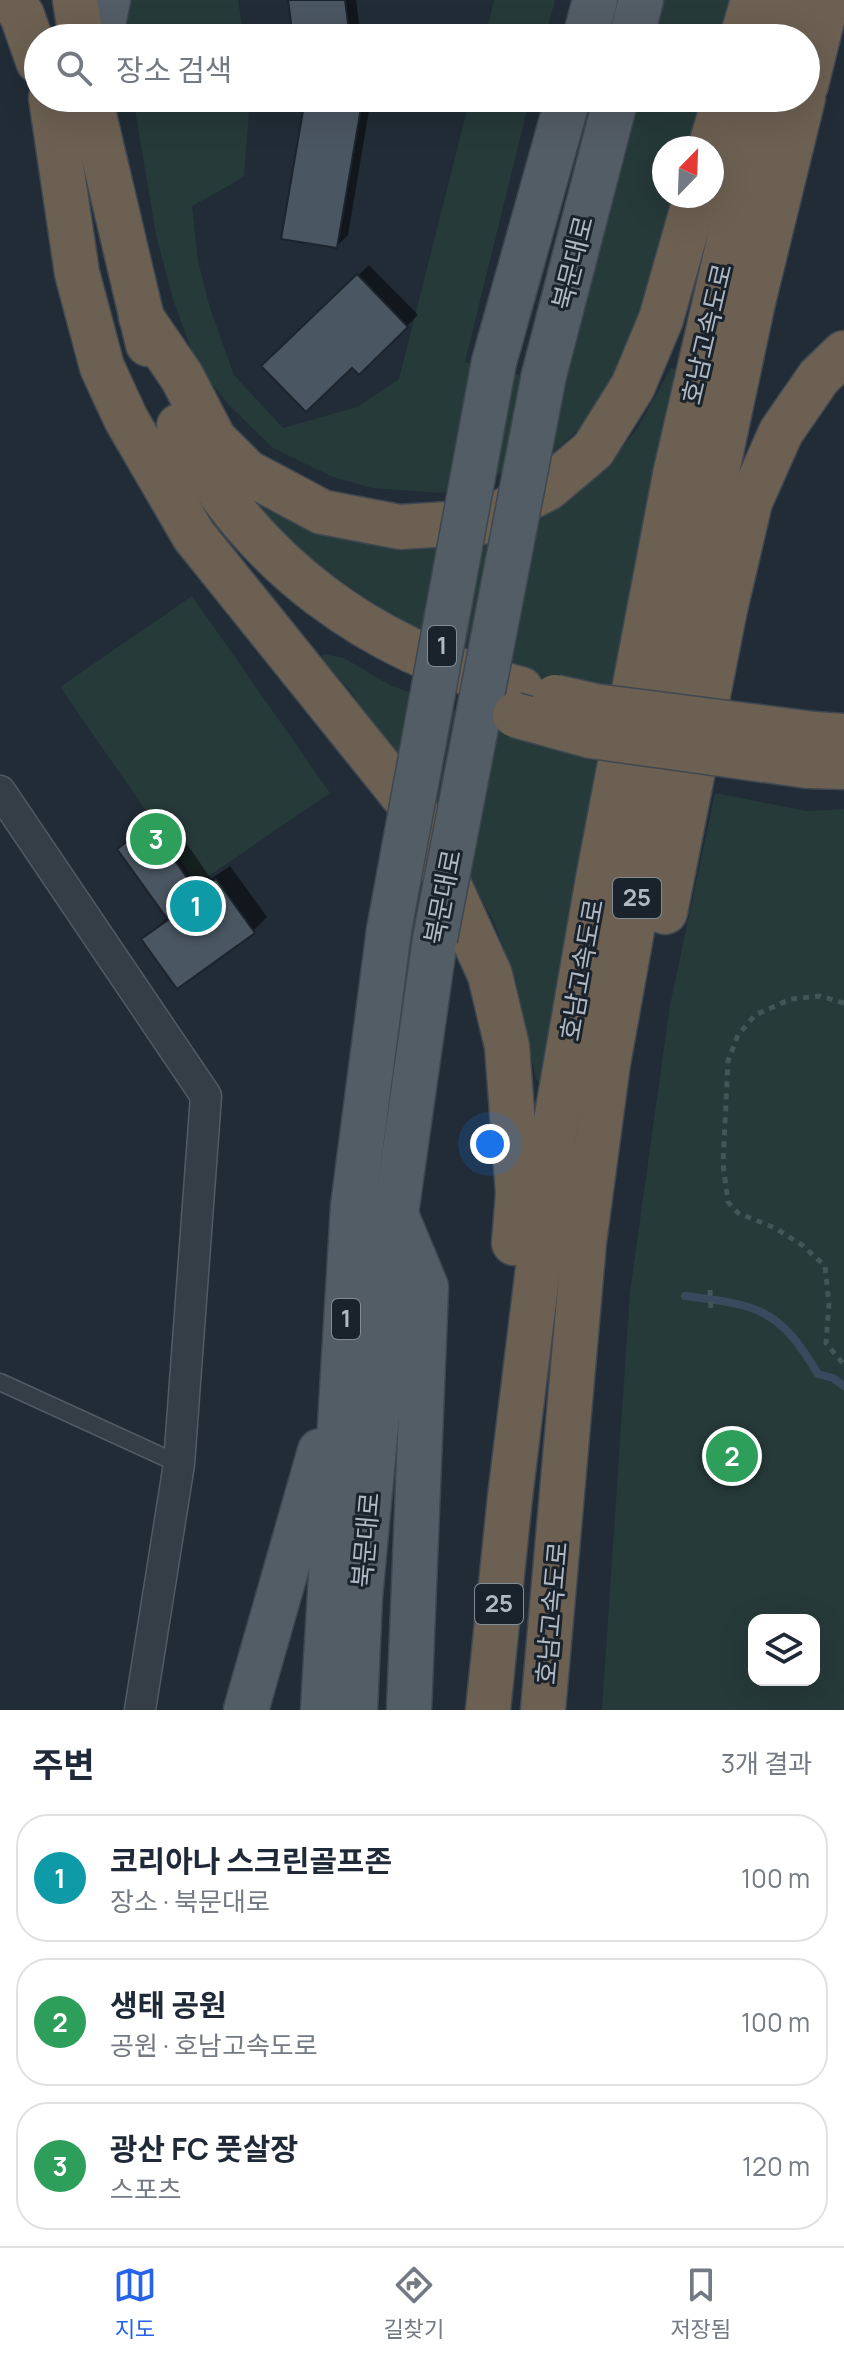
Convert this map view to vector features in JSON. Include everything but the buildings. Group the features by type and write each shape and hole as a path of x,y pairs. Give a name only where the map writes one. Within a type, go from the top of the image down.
{"highway":[{"path":"11,0 25,24"},
{"path":"38,0 41,24"},
{"path":"75,0 79,24"},
{"path":"746,24 753,0"},
{"path":"779,24 785,0"},
{"path":"820,28 827,0"},
{"path":"53,112 77,273 102,367 148,459 194,536 416,812 490,975 507,1046 518,1193 504,1357 510,1497"},
{"path":"93,112 161,391 197,461 247,528 305,584 363,626 412,651 470,674 518,702"},
{"path":"714,136 721,112"},
{"name":"호남고속도로","path":"488,1710 510,1497 556,1121 598,879 675,475 759,112"},
{"name":"호남고속도로","path":"543,1710 584,1242 608,1063 705,527 753,302 800,112"},
{"path":"141,317 182,377 214,439 247,472 322,512 400,527 482,522 548,488 593,450 633,386 661,319 693,208"},
{"path":"608,1063 649,989 725,609 750,502 781,432 819,377 844,353"},
{"path":"148,459 265,584 363,657 404,677 518,702 595,706 827,751"}],"main road":[{"path":"103,24 108,0"},
{"path":"589,24 595,0"},
{"path":"635,24 641,0"},
{"name":"북문대로","path":"323,1710 353,1207 389,930 494,362 564,112"},
{"name":"북문대로","path":"355,1710 360,1597 396,1213 435,939 544,375 612,112"},
{"path":"246,1710 330,1416 353,1207"},
{"path":"396,1213 426,1287 409,1710"}],"street":[{"path":"0,791 206,1096 179,1464 140,1710"}],"lane":[{"path":"0,1382 179,1464"}],"path":[{"path":"844,1003 820,996 791,999 755,1015 738,1035 728,1061 723,1164 728,1202 738,1213 775,1228 802,1245 825,1266 829,1304 826,1343 844,1365"},
{"path":"710,1290 711,1311"}],"green space":[{"path":"118,0 238,0 242,24 121,24"},
{"path":"494,0 555,0 549,24 488,24"},
{"path":"664,0 736,0 729,24 658,24"},
{"path":"135,112 249,112 244,177 192,206 198,261 210,308 234,375 283,428 357,407 399,379 466,112 527,112 465,362 565,385 635,112 704,112 697,136 652,136 652,208 676,208 642,325 613,389 584,425 553,452 463,489 440,493 372,488 333,477 273,448 229,405 197,365 173,299 156,235"},
{"path":"671,368 679,371 598,752 544,1089 536,1079 516,981 493,920 444,833 350,690 322,660 323,654 344,658 390,685 529,737 542,675 522,670 405,622 372,602 304,556 246,495 362,530 603,470 637,429"},
{"path":"192,596 330,793 197,884 60,687"},
{"path":"715,793 807,811 844,809 844,1710 602,1710 630,1292 670,1005"}],"waterway":[{"path":"685,1296 749,1307 764,1314 791,1335 818,1374 833,1378 844,1386"}],"place":[{"name":"광산 FC 풋살장","path":"156,839"},
{"name":"코리아나 스크린골프존","path":"196,906"},
{"name":"생태 공원","path":"732,1456"}]}
